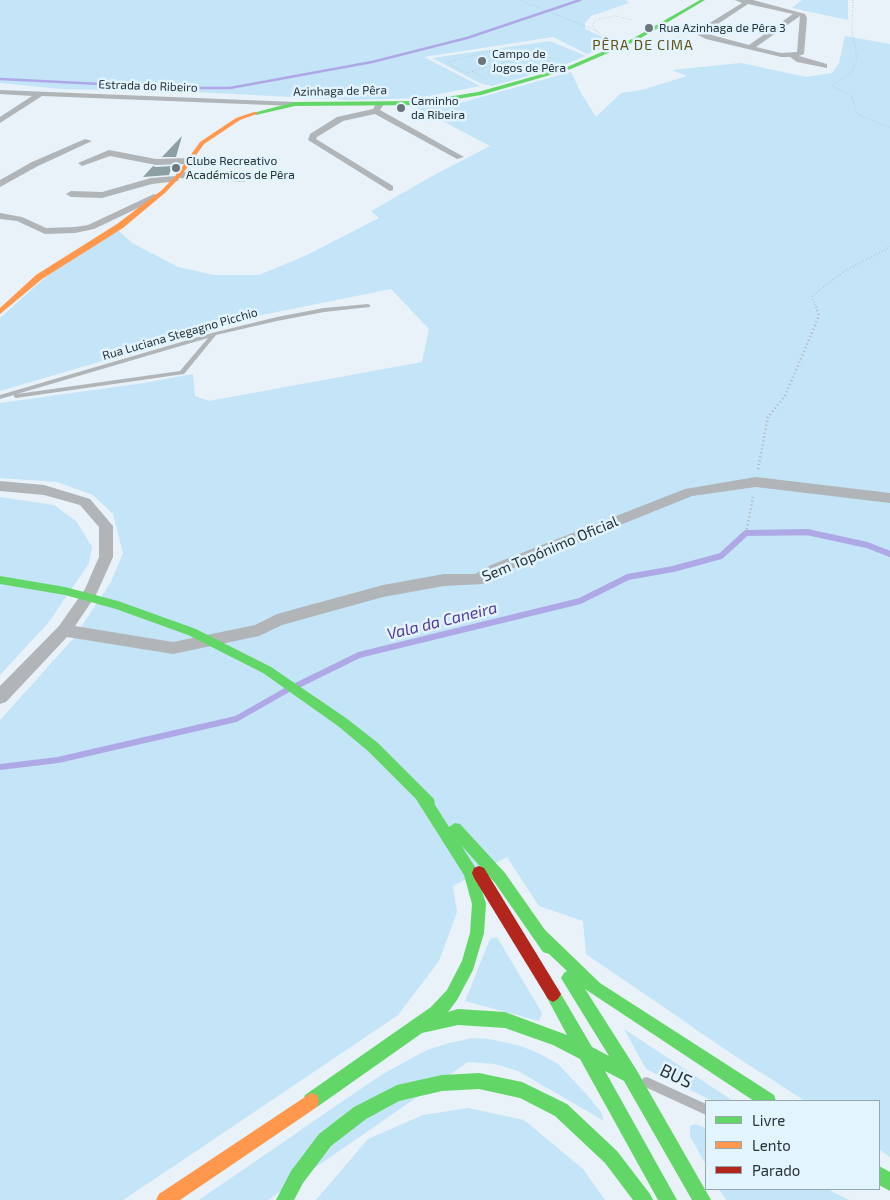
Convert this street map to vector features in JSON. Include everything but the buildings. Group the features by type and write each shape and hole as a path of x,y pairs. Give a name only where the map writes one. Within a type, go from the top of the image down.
{"main road":[{"name":"Azinhaga de Pêra","path":"0,312 38,277 120,226 164,191 177,177 202,143 238,119 295,104 378,108 442,101 479,94 546,76 625,44 703,0"},
{"path":"0,580 65,592 118,605 192,632 274,674 342,722 372,747 419,792 500,878 541,936 630,1075 702,1200"},
{"path":"165,1200 419,1027 437,1013 452,995 468,965 477,933 479,904 476,888 466,865 419,792"},
{"path":"419,792 483,880 510,922 587,1054 668,1200"},
{"path":"541,936 595,988 766,1100"},
{"path":"419,1027 458,1018 505,1020 556,1038 630,1075"},
{"path":"587,1054 610,1072 620,1085"},
{"path":"285,1200 297,1177 326,1140 360,1113 397,1093 442,1083 479,1081 522,1090 561,1110 612,1157 644,1200"}],"street":[{"path":"738,0 782,9 800,14 804,18 802,52 793,56"},
{"path":"748,1 702,30 700,34 708,38 750,48 793,56 800,60 824,66"},
{"path":"782,9 788,5"},
{"path":"750,48 800,14"},
{"name":"Estrada do Ribeiro","path":"0,92 295,104"},
{"path":"0,121 40,94"},
{"path":"390,188 312,140 313,136 340,119 378,108 460,157"},
{"path":"0,184 36,164 88,141"},
{"path":"82,162 109,153 156,162 188,161"},
{"path":"71,194 102,195 151,181 177,177 222,176 244,179"},
{"path":"0,216 19,220 45,231 75,230 91,227 164,191"},
{"name":"Sem Topónimo Oficial","path":"64,630 173,648 259,630 277,620 383,590 444,580 478,580 496,569 690,492 756,482 890,498"},
{"path":"0,486 44,490 85,502 106,526 106,557 91,590 64,630 0,697"}],"lane":[{"name":"Rua Luciana Stegagno Picchio","path":"0,398 214,334 324,310 368,306"},
{"path":"0,398 182,372 214,334"},
{"name":"BUS","path":"630,1075 705,1110"}],"path":[{"path":"520,0 625,44"},
{"path":"853,0 852,30 857,59 852,72 832,86 851,95 857,114 890,128"},
{"path":"597,32 593,25 599,19 615,16 633,20"},
{"path":"516,58 498,49 447,62 466,72 538,53 558,62"},
{"path":"746,533 768,417 785,396 819,316 812,296 843,272 890,247"}],"shaded area":[{"path":"0,0 625,0 629,3 591,16 585,23 585,29 616,43 587,54 553,37 424,57 480,86 418,98 351,100 195,92 61,89 0,83"},
{"path":"802,0 848,0 848,20 792,8"},
{"path":"845,36 890,44 890,1157 880,1150 880,1100 803,1100 729,1052 586,954 583,921 539,906 507,857 453,886 457,912 439,961 398,1015 123,1200 0,1200 0,720 73,639 111,582 123,553 113,514 93,495 57,482 0,478 0,403 144,383 193,374 195,396 209,401 422,362 429,329 391,289 252,317 0,391 0,318 48,275 118,230 132,243 178,267 214,275 259,275 307,255 379,218 371,211 490,146 414,106 460,103 571,72 596,117 621,93 642,90 687,76 672,70 741,63 806,77 832,73 839,63"},
{"path":"550,41 586,56 556,68 492,86 482,84 432,58"},
{"path":"0,497 54,505 76,521 92,547 89,563 49,622 0,675"},
{"path":"497,937 542,1013 539,1021 465,1001 490,939"},
{"path":"624,1029 731,1100 711,1100 646,1069"},
{"path":"473,1038 489,1039 521,1046 558,1064 601,1112 604,1121 518,1071 495,1064 468,1062 268,1200 199,1200 381,1075 427,1050"},
{"path":"468,1108 524,1120 583,1169 605,1200 316,1200 368,1139 423,1115"},
{"path":"695,1124 705,1128 705,1163 690,1136 690,1126"},
{"path":"720,1190 829,1190 849,1200 726,1200"}],"waterway":[{"path":"0,79 181,88 230,88 372,62 467,38 580,0"},
{"name":"Vala da Caneira","path":"298,685 359,655 580,601 628,577 673,569 721,556 746,533 807,532 867,545 890,554"},
{"name":"Vala da Caneira","path":"749,533 811,533"},
{"name":"Vala da Caneira","path":"0,767 58,760 236,719 287,690"}],"traffic: fast":[{"path":"256,113 295,104 422,103 479,94 569,68 634,40 703,0"},
{"path":"0,580 65,591 118,605 192,632 230,650 267,670 342,722 373,747 429,803"},
{"path":"311,1101 437,1013 452,995 468,965 473,951 477,933 479,904 470,872 419,792"},
{"path":"455,829 500,878 548,947"},
{"path":"541,936 595,988 766,1100"},
{"path":"569,978 630,1075 702,1200"},
{"path":"553,994 668,1200"},
{"path":"423,1026 458,1017 505,1020 556,1038 630,1075"},
{"path":"285,1200 297,1177 325,1140 360,1113 397,1093 442,1083 479,1081 522,1090 561,1110 611,1157 644,1200"},
{"path":"880,1176 890,1182"}],"traffic: slow":[{"path":"0,312 39,277 120,226 164,191 179,175 202,143 238,119 256,113"},
{"path":"165,1200 311,1101"}],"traffic: jam":[{"path":"479,873 553,994"}],"place":[{"name":"Rua Azinhaga de Pêra 3","path":"649,28"},
{"name":"Campo de Jogos de Pêra","path":"482,61"},
{"name":"Caminho da Ribeira","path":"401,108"},
{"name":"Clube Recreativo Académicos de Pêra","path":"176,168"}],"district":[{"name":"PÊRA DE CIMA","path":"643,45"}]}
